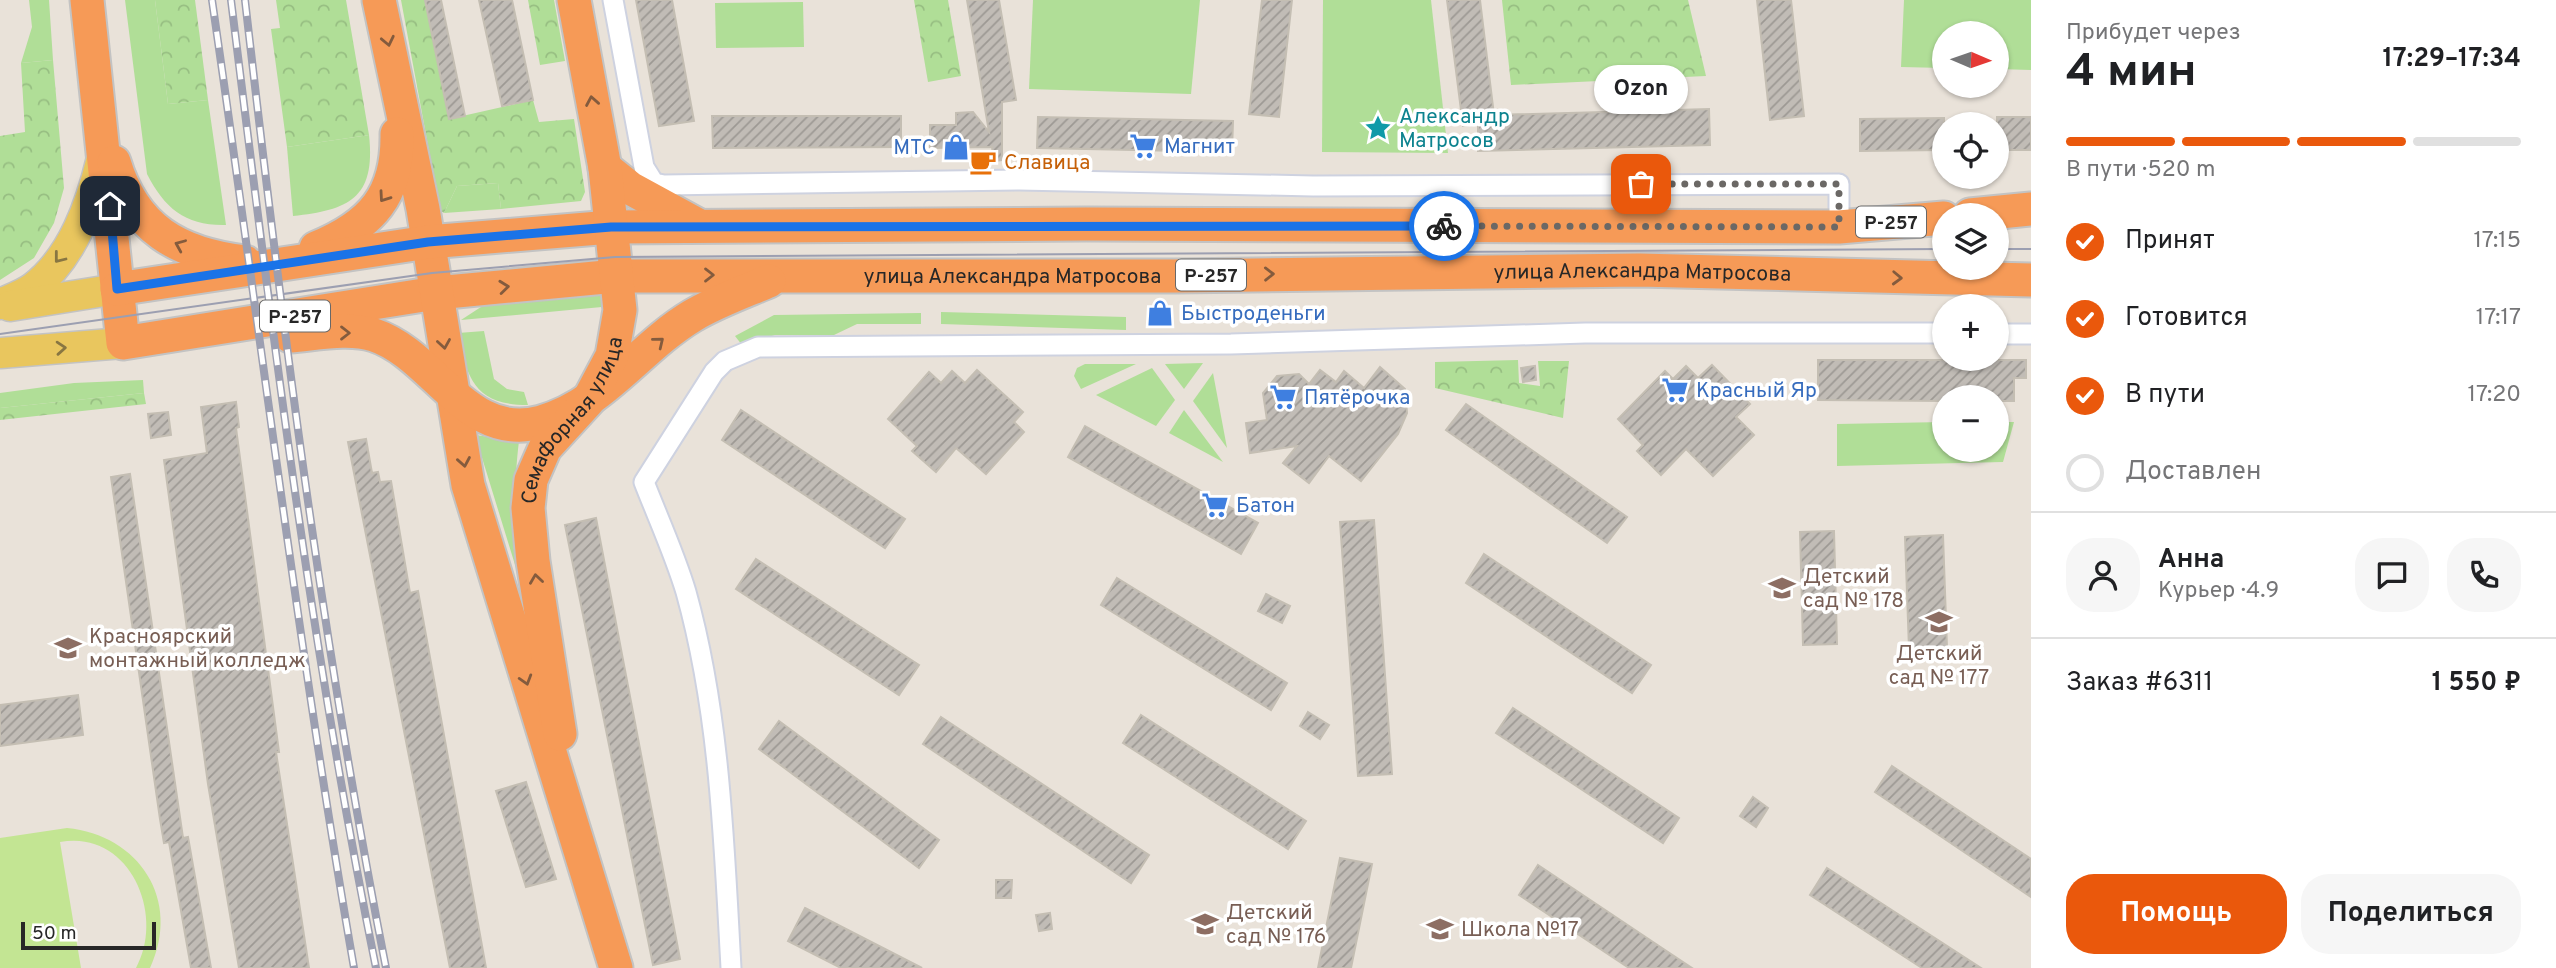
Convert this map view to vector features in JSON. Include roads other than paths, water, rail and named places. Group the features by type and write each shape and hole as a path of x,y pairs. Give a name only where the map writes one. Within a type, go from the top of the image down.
{"highway":[{"path":"88,0 117,289 139,341 373,335 394,345 482,416 519,426 541,423 588,401 691,316 784,275"},
{"name":"Семафорная улица","path":"379,0 428,242 468,485 530,696 578,840 616,968"},
{"name":"Семафорная улица","path":"573,0 604,168 620,310 611,356 588,401 545,448 531,480 528,508 545,647 578,840"},
{"path":"100,109 124,191 142,218 168,240 190,250 223,259 270,265 311,251 354,230 385,198 398,163 396,83"},
{"path":"604,168 630,188 699,225"},
{"path":"2009,211 2031,209"},
{"name":"Р-257","path":"117,289 428,242 611,227 1839,227 1932,219"},
{"name":"улица Александра Матросова","path":"139,341 436,293 616,276 1175,276 1639,270 2031,280"}],"main road":[{"path":"0,306 34,287 62,255 81,224 104,151"},
{"path":"0,306 117,289"},
{"name":"улица Александра Матросова","path":"0,353 139,341"}],"street":[{"path":"613,0 644,167 654,183 664,185 995,180 1313,186 1839,184 1839,227"},
{"path":"731,968 722,804 709,695 685,589 645,482 714,372 725,361 758,347 1231,344 1596,333 1932,333"},
{"path":"2009,334 2031,334"}],"tram line":[{"path":"0,334 432,273 615,257 1932,249"},
{"path":"2009,249 2031,249"}],"railway":[{"path":"212,0 297,605 354,968"},
{"path":"231,0 277,364 312,607 376,968"},
{"path":"245,0 274,243 323,607 386,968"}],"place":[{"name":"Александр Матросов","path":"1378,128"},
{"name":"Магнит","path":"1143,146"},
{"name":"МТС","path":"956,147"},
{"name":"Славица","path":"983,162"},
{"name":"Ozon","path":"1641,184"},
{"name":"Быстроденьги","path":"1160,313"},
{"name":"Красный Яр","path":"1675,390"},
{"name":"Пятёрочка","path":"1283,397"},
{"name":"Батон","path":"1215,505"},
{"name":"Детский сад № 178","path":"1782,588"},
{"name":"Детский сад № 177","path":"1939,622"},
{"name":"Красноярский монтажный колледж","path":"68,648"},
{"name":"Детский сад № 176","path":"1205,924"},
{"name":"Школа №17","path":"1440,929"}]}
